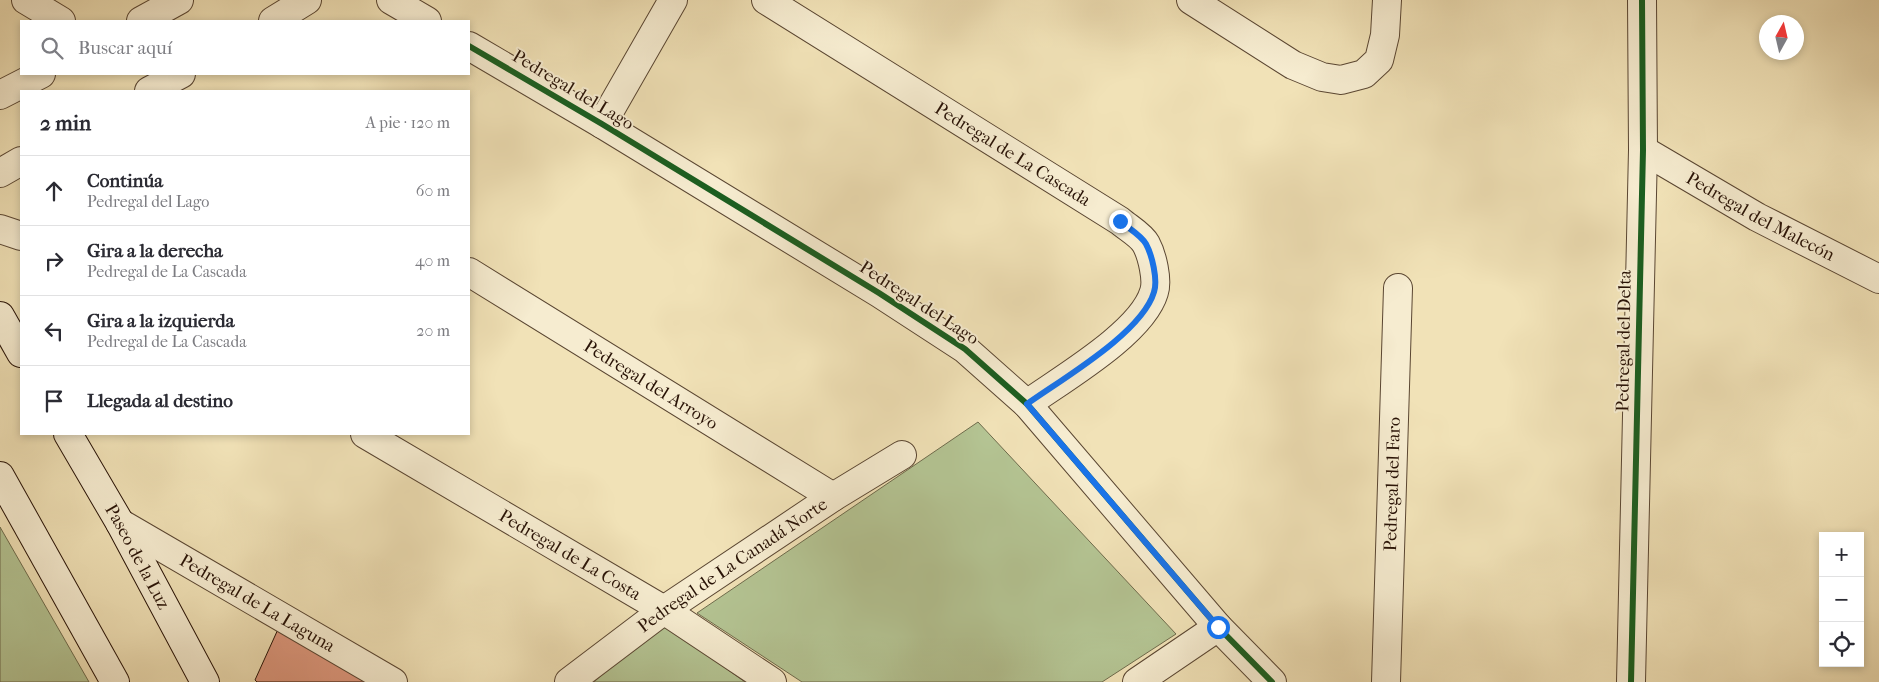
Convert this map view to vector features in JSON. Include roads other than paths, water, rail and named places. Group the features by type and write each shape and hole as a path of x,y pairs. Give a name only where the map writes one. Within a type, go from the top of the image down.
{"street":[{"path":"26,0 59,20"},
{"path":"143,20 180,0"},
{"path":"275,20 307,0"},
{"path":"391,0 425,20"},
{"path":"602,124 672,0"},
{"name":"Pedregal de La Cascada","path":"766,0 1120,221 1145,242 1154,268 1155,291 1140,318 1114,343 1027,404"},
{"path":"1191,0 1293,65 1322,77 1341,80 1364,74 1379,60 1385,35 1387,0"},
{"name":"Pedregal del Delta","path":"1631,682 1643,150 1642,0"},
{"name":"Pedregal del Lago","path":"470,47 602,124 879,293 965,349 1027,404 1218,627 1272,682"},
{"path":"0,95 39,75"},
{"name":"Pedregal del Malecón","path":"1643,150 1757,217 1879,280"},
{"path":"0,173 20,162"},
{"path":"0,229 20,236"},
{"name":"Pedregal del Arroyo","path":"470,273 833,497"},
{"name":"Pedregal del Faro","path":"1386,682 1398,288"},
{"path":"0,316 20,351"},
{"name":"Paseo de la Luz","path":"69,435 120,523 205,682"},
{"name":"Pedregal de La Costa","path":"367,435 664,610 772,682"},
{"name":"Pedregal de La Canadá Norte","path":"569,682 664,610 833,497 902,455"},
{"path":"0,476 115,682"},
{"name":"Pedregal de La Laguna","path":"120,523 393,682"},
{"path":"1137,682 1218,627"}]}
